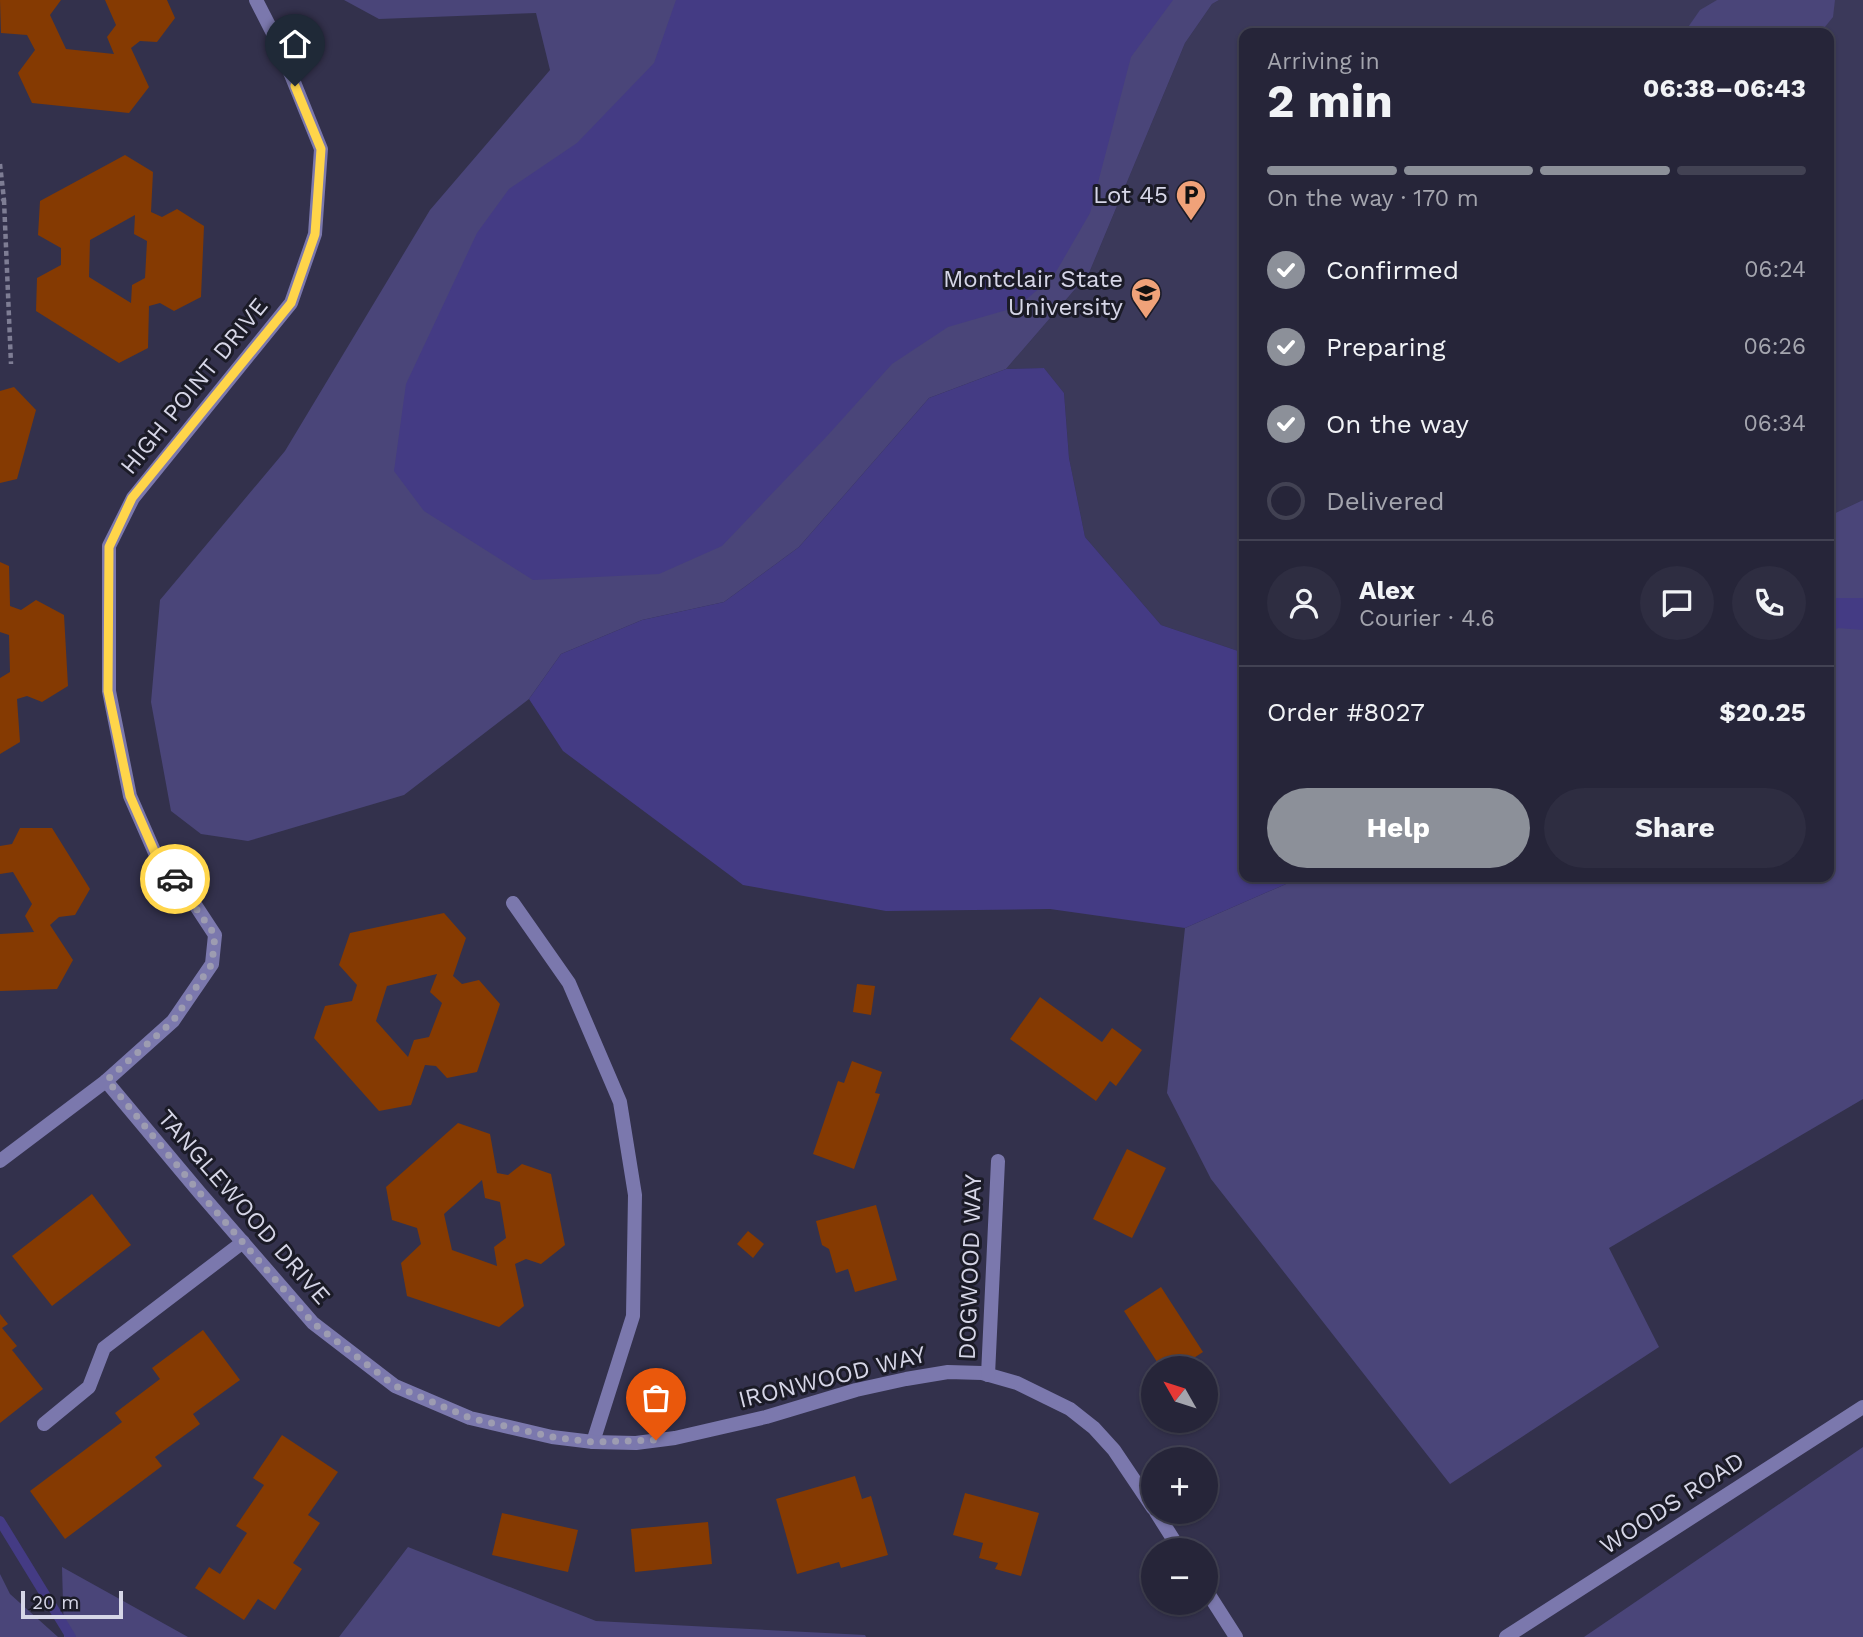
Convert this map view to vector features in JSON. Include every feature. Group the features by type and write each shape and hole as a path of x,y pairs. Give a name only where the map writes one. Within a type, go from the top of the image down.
{"street":[{"name":"HIGH POINT DRIVE","path":"107,1080 173,1021 212,964 215,935 155,853 130,796 108,691 109,547 132,498 291,303 315,234 321,149 279,44 256,0"},
{"path":"513,903 569,982 620,1102 635,1195 633,1316 593,1442"},
{"path":"0,1161 107,1080"},
{"name":"TANGLEWOOD DRIVE","path":"107,1080 313,1323 395,1386 470,1418"},
{"name":"DOGWOOD WAY","path":"988,1375 998,1161"},
{"path":"44,1424 89,1387 104,1348 243,1242"},
{"name":"IRONWOOD WAY","path":"470,1418 552,1437 636,1443 676,1438 766,1417 856,1390 906,1379 948,1372 988,1375 1017,1383 1070,1409 1094,1428 1114,1450 1141,1490"},
{"name":"WOODS ROAD","path":"1506,1637 1863,1407"},
{"path":"1218,1609 1236,1637"}],"path":[{"path":"0,164 11,364"}],"shaded area":[{"path":"344,0 1219,0 1212,4 1185,43 1089,273 1006,369 929,398 799,547 724,602 642,620 561,654 529,699 404,795 248,841 201,834 171,811 151,702 160,600 285,451 430,210 550,70 536,13 379,19"},
{"path":"676,0 1173,0 1131,57 1090,213 1053,277 1017,307 948,327 892,364 722,546 659,574 533,580 424,511 394,471 406,384 477,233 509,189 577,143 654,63"},
{"name":"Montclair State University","path":"1219,0 1863,0 1863,500 1834,514 1834,28 1239,28 1239,651 1161,625 1085,537 1069,458 1064,393 1044,368 1006,369 1089,273 1185,43 1212,4"},
{"path":"1717,0 1835,0 1833,17 1824,28 1687,28 1700,10"},
{"path":"1044,368 1064,393 1069,458 1085,537 1161,625 1239,651 1239,882 1291,882 1185,928 1050,909 886,911 743,885 563,751 529,699 561,654 642,620 724,602 799,547 929,398 1006,369"},
{"path":"1863,500 1863,1099 1609,1248 1659,1347 1450,1484 1211,1179 1167,1093 1185,928 1291,882 1834,882 1834,514"},
{"path":"1834,597 1863,598 1863,630 1838,628 1834,631"},
{"path":"1863,1447 1863,1637 1584,1637"},
{"path":"408,1547 596,1621 866,1637 339,1637"},
{"path":"62,1567 188,1637 64,1637"},
{"path":"0,1574 10,1594 58,1637 0,1637"}],"building":[{"path":"0,0 61,0 50,15 66,49 114,54 107,37 116,25 105,0 167,0 175,18 157,42 140,41 131,48 149,87 129,113 32,103 18,73 35,50 27,35 1,33"},
{"path":"125,155 153,172 151,212 162,217 177,209 204,226 201,297 174,311 160,303 149,306 148,348 119,363 36,311 37,278 61,265 61,248 38,235 40,201","holes":["135,215 134,234 147,241 145,278 132,285 131,303 89,277 90,240"]},
{"path":"14,387 36,410 17,479 0,483 0,391"},
{"path":"0,562 9,566 10,606 21,610 36,600 64,615 68,686 42,702 27,696 17,699 20,742 0,754 0,678 10,672 9,635 0,632"},
{"path":"20,828 52,828 90,889 75,915 59,917 50,925 73,960 57,989 0,991 0,934 34,932 25,916 32,904 13,872 0,874 0,846 12,844"},
{"path":"444,913 466,938 453,976 462,984 479,980 500,1004 477,1072 447,1078 436,1066 425,1065 411,1105 379,1111 314,1038 325,1006 352,1001 357,985 339,965 350,933","holes":["437,974 430,992 442,1003 429,1037 414,1040 408,1057 376,1021 387,986"]},
{"path":"857,984 875,986 871,1015 853,1012"},
{"path":"1040,997 1102,1042 1112,1028 1142,1050 1116,1086 1110,1081 1096,1101 1010,1039"},
{"path":"852,1061 882,1072 875,1093 880,1094 854,1169 813,1154 838,1081 844,1083"},
{"path":"458,1123 490,1134 497,1173 508,1175 522,1164 551,1174 565,1245 541,1264 526,1259 515,1264 524,1306 499,1327 407,1296 401,1263 421,1244 417,1228 392,1220 386,1187","holes":["482,1180 485,1198 500,1202 506,1238 494,1247 497,1266 452,1250 444,1214"]},
{"path":"1127,1149 1166,1168 1132,1238 1093,1219"},
{"path":"92,1194 131,1245 52,1306 12,1256"},
{"path":"876,1205 897,1280 855,1292 848,1269 836,1273 829,1249 822,1245 816,1221"},
{"path":"748,1231 764,1244 753,1258 737,1244"},
{"path":"1161,1287 1203,1352 1197,1356 1153,1356 1124,1311"},
{"path":"0,1314 8,1324 2,1328 17,1346 12,1350 43,1389 0,1423"},
{"path":"203,1330 240,1380 193,1414 200,1424 155,1457 162,1466 65,1539 30,1491 122,1422 115,1413 160,1379 152,1368"},
{"path":"282,1435 338,1472 308,1515 320,1523 293,1563 302,1569 275,1610 258,1599 244,1620 195,1588 209,1567 220,1574 247,1533 236,1526 264,1485 253,1478"},
{"path":"855,1476 862,1499 871,1496 888,1555 841,1568 839,1562 797,1574 776,1499"},
{"path":"965,1493 1039,1513 1021,1576 995,1569 998,1563 979,1558 983,1543 953,1535"},
{"path":"502,1513 578,1530 568,1572 492,1555"},
{"path":"708,1522 712,1564 635,1572 631,1529"}],"waterway":[{"path":"0,1521 71,1637"}],"way so far":[{"path":"175,879 215,935 212,964 173,1021 107,1080 199,1192 313,1323 395,1386 470,1418 552,1437 593,1442 636,1443 656,1440"}],"place":[{"name":"Lot 45","path":"1191,222"},
{"name":"Montclair State University","path":"1146,320"}],"route":[{"path":"175,879 155,853 130,796 108,691 109,547 132,498 291,303 315,234 321,149 295,86"}]}
